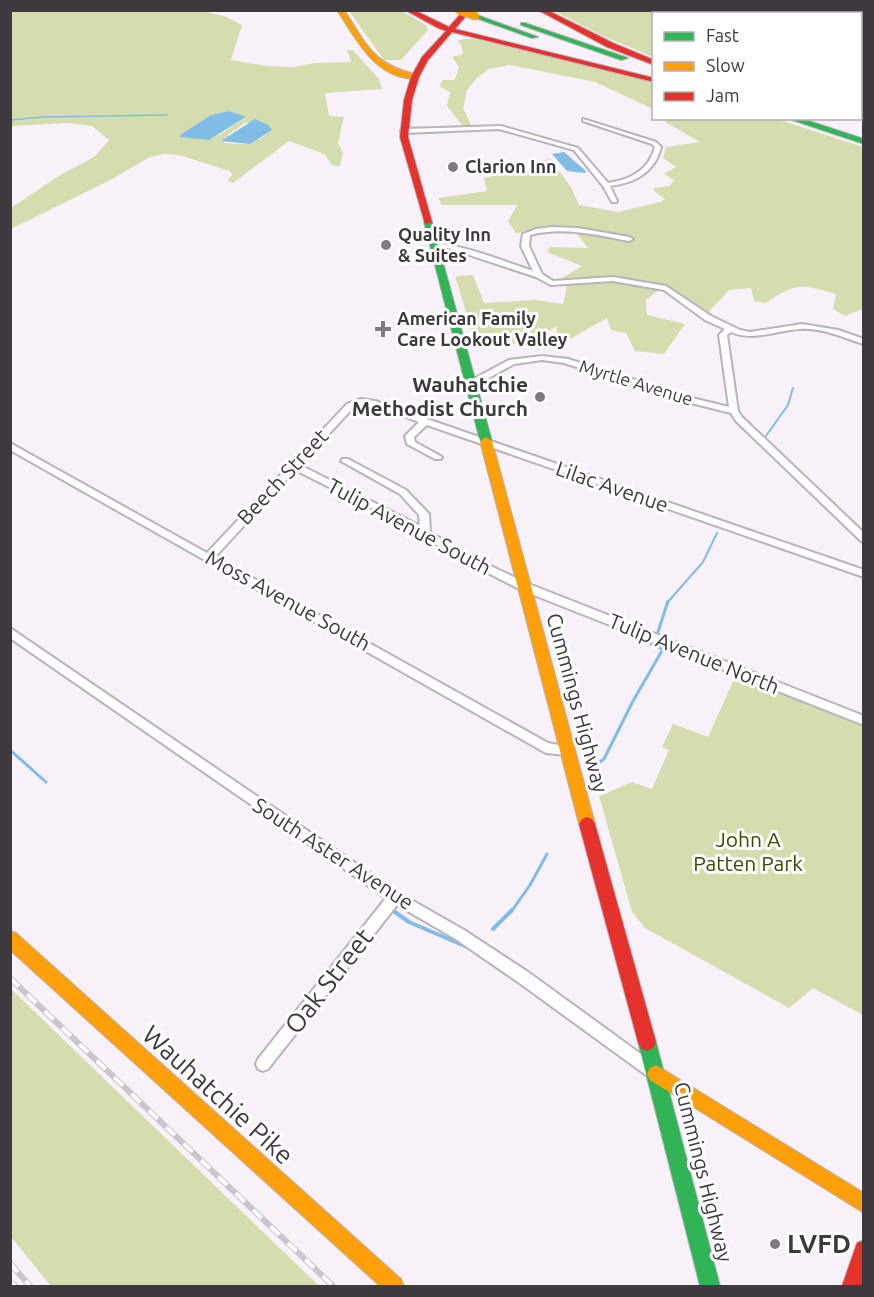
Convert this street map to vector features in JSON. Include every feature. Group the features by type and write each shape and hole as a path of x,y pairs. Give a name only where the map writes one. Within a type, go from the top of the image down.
{"main road":[{"path":"340,10 375,62 404,79"},
{"path":"408,10 446,28 652,78"},
{"path":"457,10 476,12 652,64"},
{"name":"Cummings Highway","path":"404,79 438,44 457,10"},
{"path":"541,10 652,64"},
{"path":"476,12 574,52 652,77"},
{"name":"Cummings Highway","path":"404,79 413,60 446,28 476,12"},
{"path":"438,44 455,38 485,38"},
{"path":"375,62 392,64 413,60"},
{"name":"Cummings Highway","path":"404,79 410,87 403,130 566,750 656,1074 710,1287"},
{"path":"796,120 864,142"},
{"path":"832,120 864,130"},
{"name":"Wauhatchie Pike","path":"10,939 394,1287"},
{"path":"656,1074 864,1204"},
{"path":"852,1287 864,1250"}],"street":[{"path":"585,120 654,143 658,147 657,154 639,176 620,184 606,185"},
{"path":"403,130 488,127 520,131 550,143 576,149 581,152 606,185 614,201"},
{"path":"539,275 525,246 526,234 538,230 557,230 629,239"},
{"path":"435,245 449,246 539,275 551,283 614,279 666,288 699,312 730,328 750,333 802,326 835,332 864,342"},
{"path":"730,328 723,335 734,411 864,539"},
{"name":"Myrtle Avenue","path":"471,384 512,362 542,358 565,361 690,400 734,411"},
{"name":"Lilac Avenue","path":"361,402 372,403 864,574"},
{"name":"Beech Street","path":"209,557 350,406 361,402"},
{"path":"425,422 409,436 411,444 438,457"},
{"name":"Moss Avenue South","path":"10,446 546,748 566,750"},
{"path":"345,461 403,492 424,514 425,534"},
{"name":"Tulip Avenue South","path":"294,466 400,519 464,557 525,587"},
{"name":"Tulip Avenue North","path":"525,587 864,721"},
{"name":"South Aster Avenue","path":"10,632 395,897 459,934 514,971 656,1074"},
{"name":"Oak Street","path":"263,1064 395,897"}],"green space":[{"path":"11,11 202,11 224,16 242,25 231,60 267,66 293,67 315,63 351,62 347,50 353,50 379,79 382,89 325,93 329,116 344,117 338,143 343,153 340,166 333,166 324,154 289,141 233,183 227,181 232,175 230,171 179,155 164,154 150,157 114,178 11,229 11,208 57,177 94,157 109,140 92,126 68,123 11,126","holes":["229,111 244,116 244,118 219,135 181,137 180,135 211,115","246,122 266,135 250,144 224,143 227,136"]},
{"path":"349,11 402,11 426,25 428,30 401,60 384,60"},
{"path":"554,11 863,11 863,121 860,120 862,120 862,12 652,12 652,57 603,36"},
{"path":"475,39 652,82 652,109 595,82 510,65 489,69 467,90 463,108 471,125 462,125 447,106 450,92 439,86 443,80 455,80 459,67 452,57 463,54 461,44 457,41"},
{"path":"665,120 780,120 863,147 863,309 845,316 833,309 836,294 807,287 792,288 766,303 754,301 751,288 729,290 708,313 666,284 646,300 647,315 685,324 664,354 635,351 626,333 611,330 607,318 563,343 556,341 557,326 524,346 473,335 455,276 473,275 484,303 536,300 563,304 567,286 562,278 582,266 547,252 550,247 588,248 572,228 516,233 508,221 517,205 441,205 439,198 487,191 484,178 522,169 540,172 536,162 550,159 571,187 579,205 618,212 661,202 665,199 654,191 654,188 670,186 674,180 664,174 676,167 663,158 666,147 700,142"},
{"name":"John A Patten Park","path":"736,675 863,726 863,1015 813,988 789,1008 645,928 632,912 599,796 632,782 652,789 669,750 662,747 673,724 708,737"},
{"path":"10,988 319,1286 51,1286 11,1237"}],"water":[{"path":"229,111 245,116 209,140 180,137 211,115"},
{"path":"255,119 268,125 272,130 250,144 221,141"},
{"path":"564,152 586,171 585,173 567,171 552,154"}],"waterway":[{"path":"10,120 43,117 167,115"},
{"path":"766,436 788,405 793,388"},
{"path":"668,602 703,562 717,533"},
{"path":"658,632 668,602"},
{"path":"587,771 604,759 633,701 663,649 651,644"},
{"path":"10,750 46,782"},
{"path":"511,912 530,885 547,854"},
{"path":"394,912 392,910 409,922 465,946"},
{"path":"493,929 512,910"}],"railway":[{"path":"10,978 333,1286"},
{"path":"10,1263 30,1286"},
{"path":"10,1281 15,1286"}],"traffic: fast":[{"path":"475,16 534,37"},
{"path":"523,24 624,58"},
{"path":"796,120 864,142"},
{"path":"428,222 486,441"},
{"path":"647,1042 710,1286"}],"traffic: slow":[{"path":"340,10 362,45 377,62 399,73 415,77"},
{"path":"459,10 475,16"},
{"path":"486,441 587,824"},
{"path":"10,939 394,1286"},
{"path":"656,1074 864,1204"}],"traffic: jam":[{"path":"408,10 440,27 652,80"},
{"path":"428,222 404,137 408,100 415,77 425,59 468,10"},
{"path":"541,10 610,45 652,62"},
{"path":"587,824 647,1042"},
{"path":"852,1286 864,1250"}],"place":[{"name":"Clarion Inn","path":"453,167"},
{"name":"Quality Inn & Suites","path":"386,245"},
{"name":"American Family Care Lookout Valley","path":"383,329"},
{"name":"Wauhatchie Methodist Church","path":"540,397"},
{"name":"LVFD","path":"775,1244"}]}
